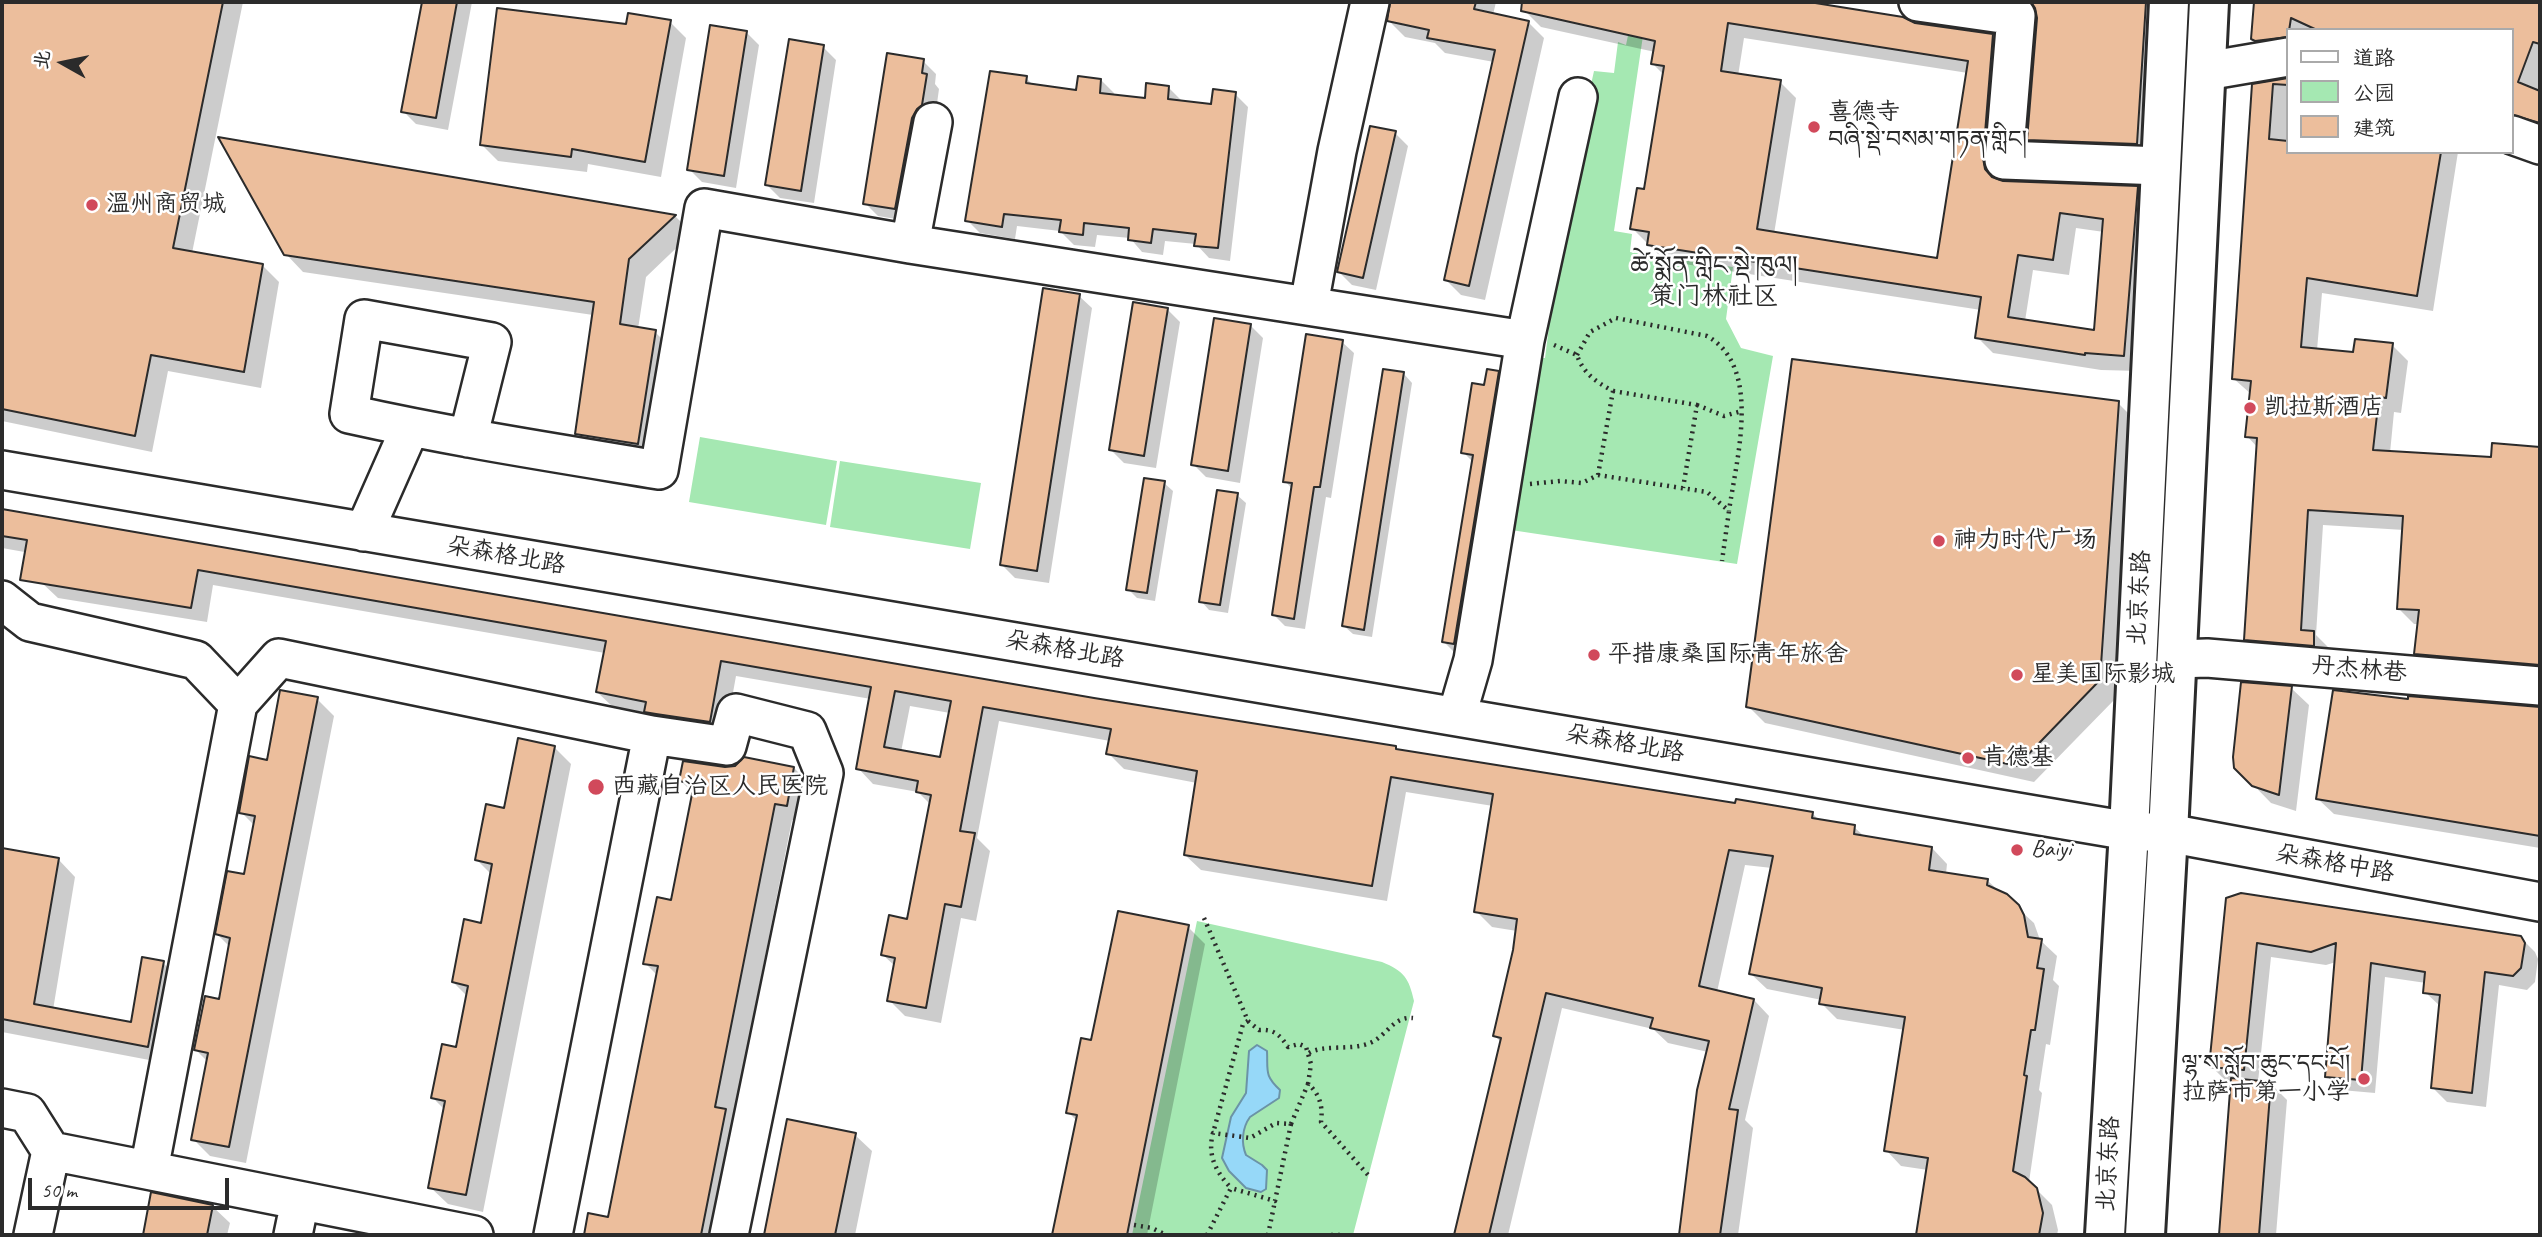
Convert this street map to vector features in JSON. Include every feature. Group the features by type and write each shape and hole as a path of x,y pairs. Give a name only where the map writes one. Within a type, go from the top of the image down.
{"main road":[{"name":"北京东路","path":"2105,1235 2129,831 2169,2"},
{"name":"北京东路","path":"2145,1235 2168,833 2209,2"}],"street":[{"path":"1310,305 1337,151 1370,2"},
{"path":"1919,2 2016,16 2004,160 2161,166"},
{"path":"2206,71 2286,57"},
{"path":"1457,715 1473,660 1525,340 1578,97"},
{"path":"911,244 933,122"},
{"path":"2514,136 2540,145"},
{"path":"468,438 492,342 365,319 349,414 410,428 659,471 704,208 911,244 1525,340"},
{"path":"364,532 410,428"},
{"name":"朵森格北路","path":"2,470 2129,831"},
{"path":"2,600 30,622 196,660 238,704"},
{"name":"丹杰林巷","path":"2177,659 2207,657 2540,685"},
{"path":"149,1170 238,704 279,658 652,735 727,746 736,713 807,731 824,773 729,1235"},
{"path":"553,1235 652,735"},
{"name":"朵森格中路","path":"2129,831 2168,833 2540,902"},
{"path":"2,1108 27,1113 51,1151 33,1235"},
{"path":"51,1151 149,1170 296,1218 474,1235"}],"path":[{"path":"1722,561 1742,411 1740,380 1718,342 1707,336 1616,318 1590,332 1577,355 1581,367 1597,383 1613,391 1697,405 1724,416 1742,411"},
{"path":"1525,340 1544,341 1577,355"},
{"path":"1598,475 1613,391"},
{"path":"1683,488 1697,405"},
{"path":"1502,484 1560,481 1582,483 1598,475 1707,492 1729,511"},
{"path":"1204,918 1248,1021 1259,1030 1277,1033 1288,1047 1299,1044 1306,1046 1309,1053 1311,1064 1308,1084 1291,1124 1268,1235"},
{"path":"1309,1053 1315,1049 1356,1047 1369,1043 1379,1038 1397,1020 1413,1018"},
{"path":"1248,1021 1243,1024 1210,1152 1214,1165 1231,1188 1275,1201"},
{"path":"1308,1084 1315,1090 1319,1101 1322,1110 1321,1122 1369,1176"},
{"path":"1213,1133 1250,1138 1269,1125 1281,1122 1291,1124"},
{"path":"1207,1235 1231,1188"},
{"path":"1135,1225 1152,1228 1166,1235"},
{"path":"1331,1235 1341,1235"}],"green space":[{"path":"1635,2 1648,2 1614,231 1632,234 1630,252 1733,267 1726,319 1741,348 1773,356 1737,564 1511,530 1537,358 1545,358 1549,327 1538,324 1594,71 1614,73 1618,42 1626,45"},
{"path":"700,437 837,461 826,525 689,502"},
{"path":"840,461 981,483 970,549 830,527"},
{"path":"1197,921 1382,962 1400,972 1410,986 1414,1001 1353,1235 1132,1235"}],"water":[{"path":"1257,1045 1267,1051 1269,1076 1280,1090 1279,1098 1250,1117 1244,1131 1246,1155 1267,1170 1266,1189 1261,1192 1246,1188 1229,1171 1222,1158 1231,1117 1246,1093 1249,1051"}],"building":[{"name":"温州商贸城","path":"2,2 223,2 173,248 263,264 244,372 151,355 135,436 2,409"},
{"path":"422,2 457,2 436,118 401,112"},
{"path":"1390,2 1476,2 1474,9 1529,21 1469,286 1444,280 1495,50 1427,38 1429,30 1387,21"},
{"path":"1522,2 1809,2 1903,17 1915,23 1993,34 1983,158 1985,169 1992,177 2003,181 2138,186 2124,356 2085,355 1975,338 1981,297 1647,245 1649,232 1630,229 1637,188 1644,189 1664,66 1651,64 1655,41 1521,11","holes":["1728,23 1968,61 1937,258 1757,229 1781,80 1721,71","2060,213 2103,219 2094,330 2008,317 2018,255 2053,260"]},
{"path":"2031,2 2146,2 2137,144 2027,140 2037,18"},
{"path":"2254,2 2540,2 2540,44 2533,42 2518,82 2540,91 2540,123 2514,116 2514,28 2313,28 2291,18 2289,28 2286,28 2286,37 2255,41 2251,39"},
{"path":"497,8 626,24 628,13 671,20 645,162 572,149 571,157 480,145"},
{"path":"710,25 747,31 724,176 687,170"},
{"path":"789,39 824,45 801,191 765,185"},
{"path":"887,53 924,59 922,73 927,74 922,105 912,118 895,209 863,204"},
{"path":"990,71 1027,76 1026,83 1076,90 1078,76 1101,79 1100,93 1145,98 1146,83 1169,86 1168,99 1211,104 1213,89 1236,92 1218,248 1194,246 1196,234 1153,229 1151,243 1128,240 1129,228 1084,223 1083,235 1059,232 1061,220 1004,214 1002,227 965,221"},
{"path":"2286,78 2286,85 2273,84 2269,139 2286,141 2286,154 2441,154 2417,296 2307,278 2301,347 2353,352 2355,339 2393,343 2386,398 2379,397 2373,450 2491,457 2492,443 2540,447 2540,665 2414,654 2419,610 2397,609 2403,516 2308,510 2301,630 2314,631 2314,646 2244,640 2257,438 2245,437 2251,381 2232,379 2252,84"},
{"path":"1370,126 1396,131 1363,278 1337,272"},
{"path":"218,137 676,215 629,259 620,324 656,330 638,444 575,434 594,302 284,255"},
{"path":"1043,288 1080,294 1037,571 1000,565"},
{"path":"1133,302 1168,308 1144,456 1109,450"},
{"path":"1214,318 1251,324 1228,471 1191,465"},
{"path":"1306,334 1343,340 1320,487 1314,487 1294,619 1272,615 1292,483 1283,482"},
{"name":"神力时代广场","path":"1792,359 2119,401 2100,680 2017,766 1746,707"},
{"path":"1383,369 1404,372 1364,630 1342,626"},
{"path":"1487,369 1499,371 1454,644 1442,642 1473,455 1461,453 1472,383 1484,385"},
{"path":"1144,478 1165,481 1147,593 1126,590"},
{"path":"1217,490 1238,493 1220,605 1199,602"},
{"path":"2,509 1094,698 1396,746 1396,749 1735,803 1736,799 1813,812 1812,818 1855,825 1854,834 1932,847 1929,870 1988,879 1987,885 2007,894 2019,905 2024,915 2028,937 2042,939 2037,968 2044,969 2035,1030 2031,1030 2024,1075 2027,1076 2013,1171 2037,1188 2043,1213 2039,1235 1916,1235 1928,1158 1884,1151 1905,1017 1819,1004 1822,988 1749,974 1773,856 1729,850 1699,986 1754,999 1729,1109 1738,1110 1720,1235 1679,1235 1697,1090 1709,1041 1650,1028 1653,1018 1546,993 1489,1235 1454,1235 1501,1038 1493,1036 1513,950 1517,919 1474,912 1493,794 1391,777 1372,886 1184,855 1197,771 1106,754 1111,729 983,707 960,831 975,833 961,907 945,904 926,1008 887,1001 895,958 881,955 889,915 907,919 931,795 916,792 918,781 856,769 871,687 721,661 710,722 644,712 646,702 596,692 606,641 198,570 191,608 20,580 27,540 2,536","holes":["895,691 951,701 940,757 884,747"]},
{"path":"2241,682 2292,686 2279,795 2252,786 2234,768"},
{"path":"280,690 318,697 229,1147 191,1140 208,1053 194,1050 205,996 219,999 230,938 215,934 227,871 244,874 255,816 239,813 249,756 267,760"},
{"path":"2333,690 2408,699 2408,696 2540,707 2540,836 2316,799"},
{"path":"518,738 555,746 466,1195 428,1188 445,1101 431,1098 442,1044 456,1047 468,986 452,982 464,919 481,923 492,864 475,860 486,804 504,808"},
{"path":"744,757 794,767 787,806 775,804 715,1107 726,1109 701,1235 584,1235 588,1213 608,1217 658,966 643,964 657,897 671,900 694,784 679,781 683,761 725,767 735,766"},
{"path":"2,848 59,858 34,1004 131,1022 142,957 164,961 148,1047 2,1019"},
{"path":"2241,893 2521,936 2525,943 2521,968 2513,976 2485,972 2472,1093 2431,1088 2440,995 2423,993 2425,972 2371,963 2361,1080 2325,1077 2336,943 2311,952 2257,943 2244,1070 2209,1067 2226,898"},
{"path":"1118,911 1189,925 1127,1235 1052,1235 1077,1115 1066,1113 1081,1038 1091,1040"},
{"path":"2231,1078 2271,1082 2259,1235 2219,1235"},
{"path":"787,1119 856,1133 835,1235 764,1235"},
{"path":"151,1192 213,1205 207,1235 143,1235"}],"place":[{"name":"喜德寺 བཞི་སྡེ་བསམ་གཏན་གླིང།","path":"1814,127"},
{"name":"温州商贸城","path":"92,205"},
{"name":"凯拉斯酒店","path":"2250,408"},
{"name":"神力时代广场","path":"1939,541"},
{"name":"平措康桑国际青年旅舍","path":"1594,655"},
{"name":"星美国际影城","path":"2017,675"},
{"name":"肯德基","path":"1968,758"},
{"name":"西藏自治区人民医院","path":"596,787"},
{"name":"Baiyi","path":"2017,850"},
{"name":"ལྷ་ས་སློབ་ཆུང་དང་པོ། 拉萨市第一小学","path":"2364,1079"}],"district":[{"name":"ཚེ་སྨོན་གླིང་སྡེ་ཁུལ། 策门林社区","path":"1714,282"}]}
